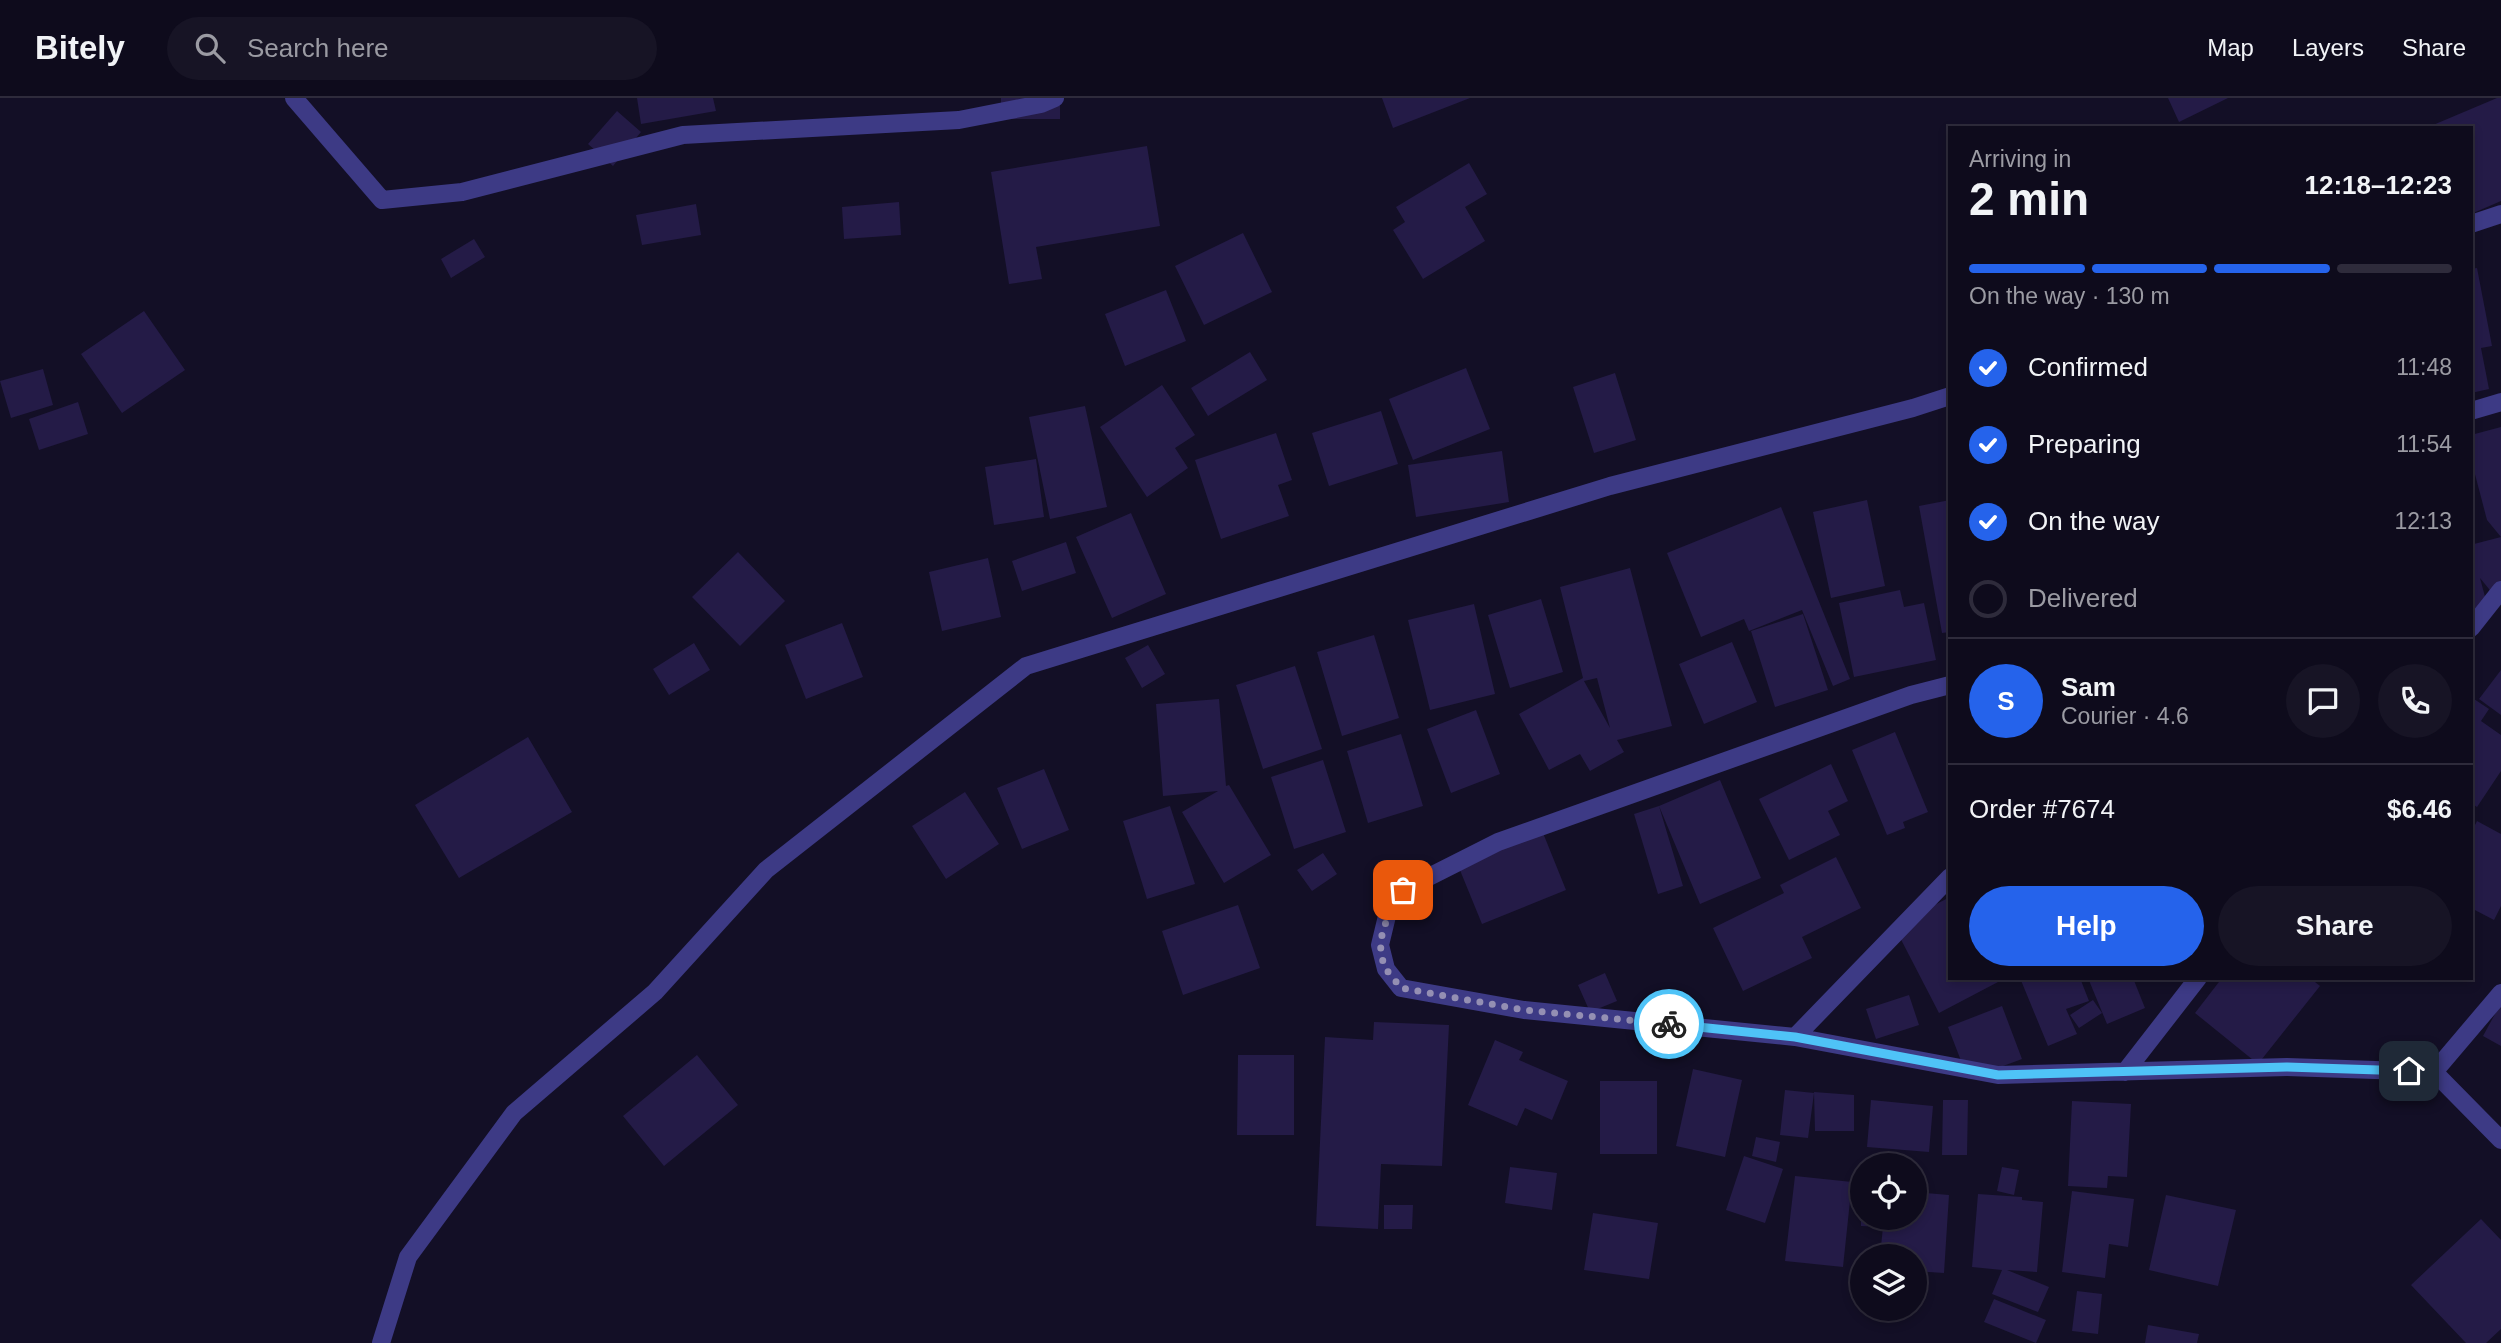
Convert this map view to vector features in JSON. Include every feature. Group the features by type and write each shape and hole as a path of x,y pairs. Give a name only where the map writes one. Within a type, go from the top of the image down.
{"street":[{"path":"294,98 382,200 462,192 683,135 959,120 1041,104 1055,98"},
{"path":"2473,223 2501,214"},
{"path":"381,1343 408,1256 514,1113 655,992 766,870 1026,666 1609,486 1899,412 1948,397"},
{"path":"2473,410 2501,402"},
{"path":"2473,625 2501,590"},
{"path":"1948,686 1911,695 1498,842 1403,890 1387,916 1380,944 1386,969 1401,988 1524,1010 1795,1037 1998,1075 2287,1067 2434,1072 2501,1140"},
{"path":"1795,1037 1948,879"},
{"path":"2125,1072 2196,980"},
{"path":"2434,1072 2501,993"}],"building":[{"path":"637,98 713,98 716,111 641,124"},
{"path":"1001,98 1060,98 1060,119 1001,119"},
{"path":"1382,98 1470,98 1393,128"},
{"path":"2168,98 2228,98 2179,122"},
{"path":"2501,98 2501,201 2473,213 2473,126 2431,126"},
{"path":"617,111 641,132 613,166 588,144"},
{"path":"1147,146 1160,226 1036,247 1042,279 1009,284 991,172"},
{"path":"1469,163 1487,194 1465,207 1485,241 1423,279 1393,230 1405,222 1396,207"},
{"path":"899,202 901,235 844,239 842,207"},
{"path":"696,204 701,235 642,245 636,215"},
{"path":"1243,233 1272,292 1204,325 1175,266"},
{"path":"474,239 485,257 451,278 441,259"},
{"path":"2477,268 2492,346 2481,348 2489,389 2473,393 2473,269"},
{"path":"1166,290 1186,341 1125,366 1105,314"},
{"path":"144,311 185,370 122,413 81,354"},
{"path":"1250,352 1267,380 1208,416 1191,388"},
{"path":"1466,368 1490,429 1413,460 1389,399"},
{"path":"43,369 53,405 11,418 0,381"},
{"path":"1615,373 1636,440 1594,453 1573,387"},
{"path":"1162,385 1195,435 1175,448 1188,468 1147,497 1100,427"},
{"path":"78,402 88,434 39,450 29,419"},
{"path":"1085,406 1107,507 1050,519 1029,417"},
{"path":"1381,411 1398,464 1329,486 1312,433"},
{"path":"2501,427 2501,537 2487,520 2473,467 2473,434"},
{"path":"1276,433 1292,480 1278,485 1289,516 1221,539 1195,460"},
{"path":"1502,451 1509,502 1416,517 1408,465"},
{"path":"1036,459 1044,517 994,525 985,467"},
{"path":"1867,500 1885,586 1831,598 1813,512"},
{"path":"1948,500 1948,632 1942,633 1919,506"},
{"path":"1781,507 1850,679 1833,686 1802,610 1749,631 1744,619 1701,637 1667,553"},
{"path":"1131,513 1166,594 1112,618 1076,537"},
{"path":"2501,537 2501,599 2498,600 2480,578 2488,608 2473,618 2473,542 2474,544"},
{"path":"1066,542 1076,573 1022,591 1012,561"},
{"path":"738,552 785,601 740,646 692,597"},
{"path":"988,558 1001,617 942,631 929,572"},
{"path":"1630,568 1672,726 1617,740 1624,752 1590,771 1580,754 1549,770 1519,714 1583,678 1560,587","holes":["1597,678 1610,728 1584,681"]},
{"path":"1900,590 1904,607 1924,603 1936,660 1854,677 1839,603"},
{"path":"1541,599 1563,672 1510,688 1488,615"},
{"path":"1474,604 1495,694 1430,710 1408,620"},
{"path":"1803,614 1828,690 1775,707 1751,631"},
{"path":"842,623 863,677 806,699 785,645"},
{"path":"1374,635 1399,718 1342,736 1317,652"},
{"path":"1732,642 1757,702 1704,724 1679,664"},
{"path":"694,643 710,670 669,695 653,669"},
{"path":"1148,645 1165,674 1142,688 1125,658"},
{"path":"1295,666 1322,749 1263,769 1236,685"},
{"path":"2501,670 2501,715 2479,699"},
{"path":"2473,698 2489,709 2481,721 2501,735 2501,771 2477,807 2473,804"},
{"path":"1219,699 1226,786 1229,785 1271,855 1224,883 1182,812 1218,791 1163,796 1156,704"},
{"path":"1476,710 1500,774 1451,793 1427,729"},
{"path":"1895,732 1928,812 1903,822 1905,828 1887,835 1852,750"},
{"path":"1401,734 1423,806 1368,823 1347,751"},
{"path":"528,737 572,812 459,878 415,805"},
{"path":"1323,760 1346,832 1294,849 1271,777"},
{"path":"1831,764 1848,801 1828,811 1840,835 1789,860 1759,799"},
{"path":"1044,769 1069,830 1022,849 997,788"},
{"path":"1720,780 1761,878 1700,904 1659,806"},
{"path":"965,792 999,844 946,879 912,826"},
{"path":"1170,806 1195,884 1147,899 1123,821"},
{"path":"1659,806 1683,886 1658,894 1634,814"},
{"path":"2477,821 2501,834 2501,906 2494,920 2473,909 2473,829"},
{"path":"1539,823 1566,890 1482,924 1455,858"},
{"path":"1323,853 1337,874 1312,891 1297,870"},
{"path":"1836,857 1861,908 1802,937 1812,958 1743,991 1713,928 1784,893 1780,885"},
{"path":"1948,898 1948,980 1998,982 1939,1013 1894,926"},
{"path":"1238,905 1260,968 1183,995 1162,931"},
{"path":"1605,973 1617,1001 1590,1012 1578,985"},
{"path":"2021,980 2081,980 2089,1001 2066,1009 2077,1034 2048,1046"},
{"path":"2089,980 2134,980 2145,1008 2107,1024"},
{"path":"2220,980 2312,980 2320,986 2258,1064 2195,1013"},
{"path":"1909,995 1919,1025 1876,1039 1866,1009"},
{"path":"2093,1000 2102,1013 2079,1028 2070,1015"},
{"path":"2501,1003 2501,1046 2483,1036"},
{"path":"2002,1006 2022,1059 1968,1079 1948,1027"},
{"path":"1374,1022 1449,1025 1442,1166 1381,1164 1378,1229 1316,1226 1325,1037 1373,1040"},
{"path":"1495,1040 1523,1052 1519,1060 1568,1081 1552,1120 1525,1108 1517,1126 1468,1105"},
{"path":"697,1055 738,1105 664,1166 623,1116"},
{"path":"1238,1055 1294,1055 1294,1135 1237,1135"},
{"path":"1693,1069 1742,1080 1725,1157 1676,1146"},
{"path":"1600,1081 1657,1081 1657,1154 1600,1154"},
{"path":"1785,1090 1814,1093 1808,1138 1780,1135"},
{"path":"1814,1092 1854,1095 1854,1131 1815,1131"},
{"path":"1871,1100 1933,1106 1929,1152 1867,1147"},
{"path":"1943,1100 1968,1100 1967,1155 1942,1155"},
{"path":"2072,1101 2131,1104 2127,1177 2108,1176 2107,1188 2068,1186"},
{"path":"1756,1137 1780,1142 1776,1162 1752,1156"},
{"path":"1744,1156 1783,1169 1765,1223 1726,1210"},
{"path":"1510,1167 1557,1173 1552,1210 1505,1203"},
{"path":"2002,1167 2019,1170 2014,1195 1997,1191"},
{"path":"1795,1176 1850,1182 1843,1267 1785,1261"},
{"path":"2072,1191 2134,1199 2128,1247 2109,1244 2105,1278 2062,1272"},
{"path":"1927,1193 1949,1195 1944,1273 1927,1272 1927,1244 1881,1244 1883,1230 1927,1230"},
{"path":"1978,1194 2022,1197 2022,1200 2043,1202 2037,1272 2007,1270 2049,1287 2038,1312 1992,1294 2002,1270 1972,1267"},
{"path":"2166,1195 2236,1210 2218,1286 2149,1270"},
{"path":"1384,1205 1413,1205 1412,1229 1384,1229"},
{"path":"1593,1213 1658,1223 1649,1279 1584,1270"},
{"path":"2481,1219 2501,1240 2501,1329 2486,1343 2466,1343 2411,1285"},
{"path":"2077,1291 2102,1294 2098,1334 2072,1331"},
{"path":"1994,1299 2046,1320 2036,1343 1984,1322"},
{"path":"2148,1325 2199,1334 2197,1343 2145,1343"}],"way so far":[{"path":"1403,890 1387,916 1380,944 1386,969 1401,988 1524,1010 1669,1024"}],"route":[{"path":"1669,1024 1795,1037 1998,1075 2287,1067 2409,1071"}]}
